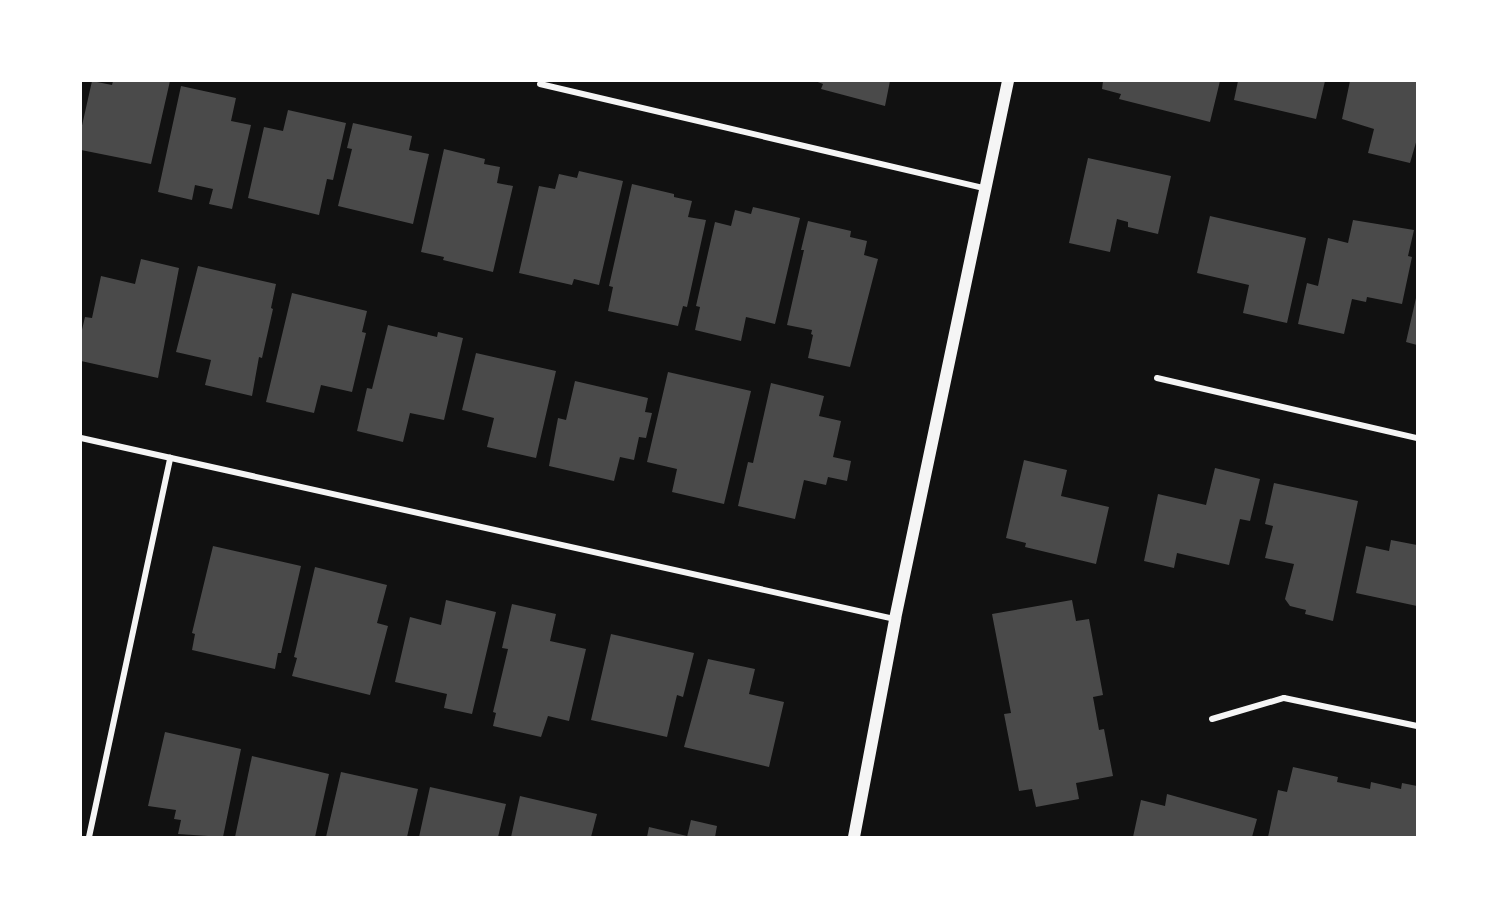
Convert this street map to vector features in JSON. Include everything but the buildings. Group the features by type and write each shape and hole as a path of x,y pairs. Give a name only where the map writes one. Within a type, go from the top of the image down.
{"main road":[{"path":"854,837 895,619 1008,81"}],"street":[{"path":"540,84 985,188"},
{"path":"1157,378 1417,438"},
{"path":"81,438 895,619"},
{"path":"89,837 170,458"},
{"path":"1212,719 1284,698 1417,726"}]}
